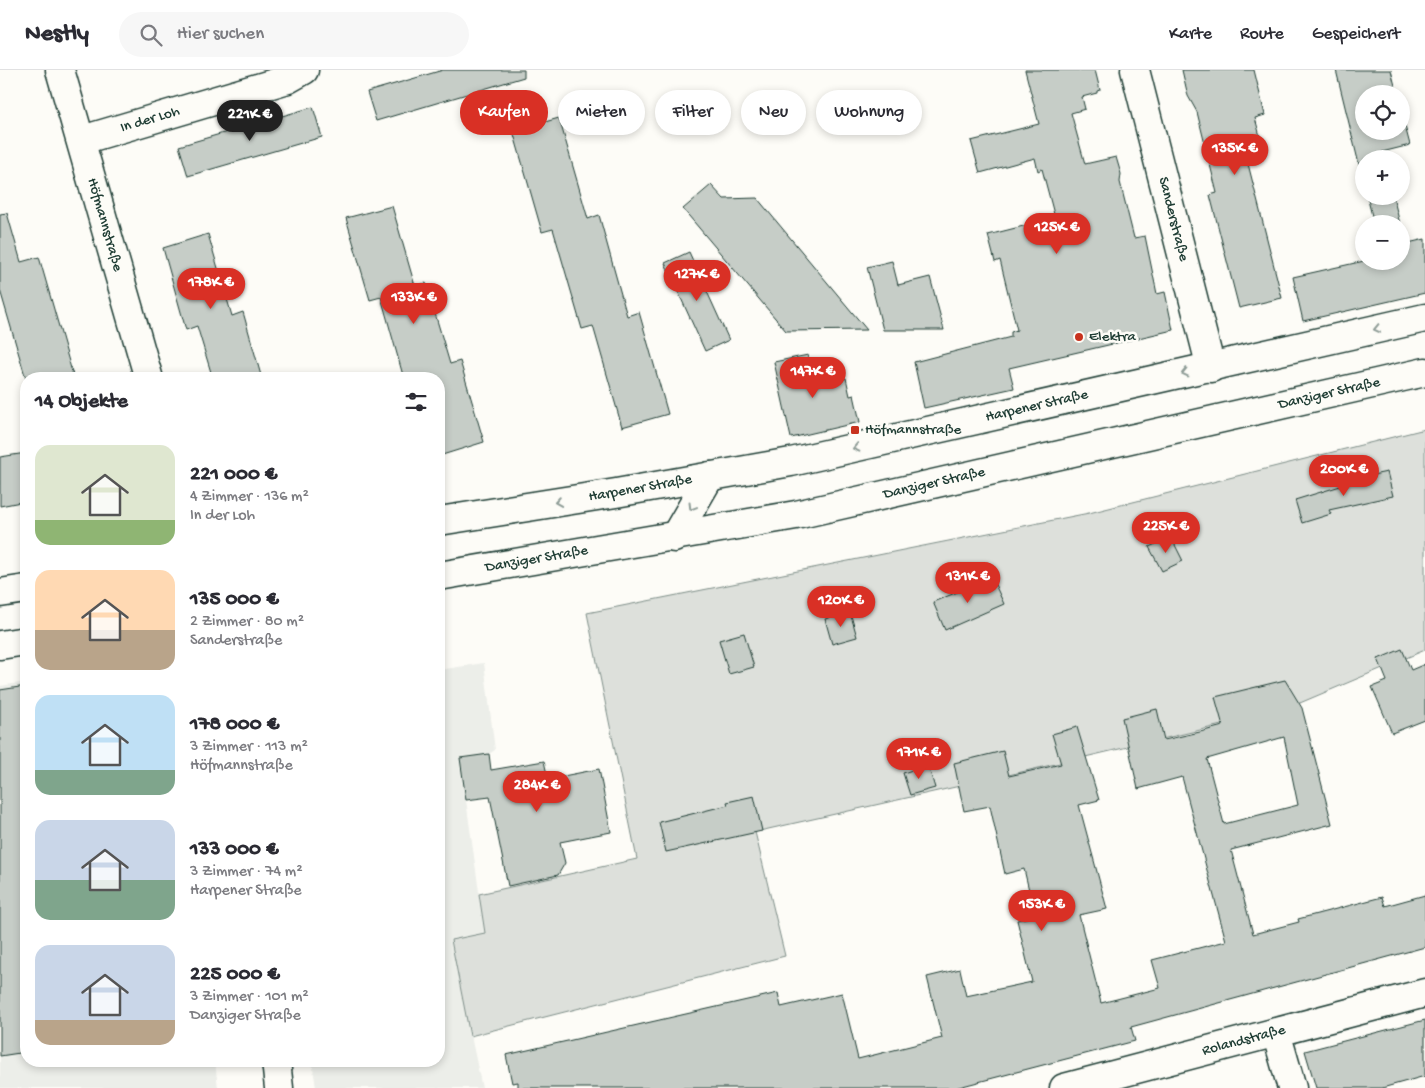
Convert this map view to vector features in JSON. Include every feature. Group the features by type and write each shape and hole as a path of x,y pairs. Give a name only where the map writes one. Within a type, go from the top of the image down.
{"street":[{"name":"Höfmannstraße","path":"60,70 82,140 147,372"},
{"name":"In der Loh","path":"82,140 288,79 304,70"},
{"name":"Sanderstraße","path":"1135,70 1211,368"},
{"name":"Harpener Straße","path":"445,520 800,460 1425,318"},
{"name":"Danziger Straße","path":"445,575 674,538 796,515 1425,372"},
{"path":"674,538 710,476"},
{"path":"0,593 20,590"},
{"path":"0,645 20,642"},
{"name":"Rolandstraße","path":"1064,1088 1425,993"},
{"path":"1276,1032 1292,1088"},
{"path":"277,1067 279,1088"}],"shaded area":[{"path":"1425,429 1425,650 1281,711 755,832 785,956 470,1036 451,940 485,933 479,894 637,859 587,613 1089,513"},
{"path":"484,663 495,750 489,754 460,758 485,934 451,941 482,1088 316,1088 313,1067 445,1067 445,669"},
{"path":"20,683 20,1067 216,1067 218,1088 0,1088 0,686"}],"building":[{"path":"443,70 524,70 524,77 480,90 460,90 460,96 376,121 367,92"},
{"path":"1025,70 1095,70 1100,90 1097,93 1082,97 1085,109 1071,113 1085,164 1116,157 1121,174 1120,182 1134,238 1145,236 1157,294 1165,292 1173,330 1009,368 1014,388 924,408 914,362 1011,337 1011,332 1017,330 1000,260 995,262 988,235 1055,218 1042,169 1038,171 1035,158 980,173 971,141 1039,124"},
{"path":"1182,70 1254,70 1265,115 1255,118 1263,147 1245,152 1282,298 1239,308 1210,195 1217,193 1197,112 1188,96"},
{"path":"1336,70 1391,70 1395,85 1355,85 1355,140 1409,140 1410,145 1390,150 1355,150"},
{"path":"313,107 322,137 188,176 179,146"},
{"path":"558,118 558,135 564,135 588,219 599,215 627,316 639,312 668,414 622,427 593,326 582,329 553,229 542,232 514,135 548,135 548,121"},
{"path":"711,185 724,199 757,198 867,330 786,331 683,209"},
{"path":"1369,205 1395,205 1398,215 1372,215"},
{"path":"392,206 415,286 426,283 450,364 460,361 484,442 445,454 445,372 402,372 381,297 370,300 346,218"},
{"path":"7,213 21,262 39,257 72,372 24,372 0,290 0,214"},
{"path":"208,234 232,316 243,312 260,372 211,372 197,326 186,330 163,248"},
{"path":"1425,239 1425,293 1303,321 1293,277 1355,263 1355,270 1410,270 1410,243"},
{"path":"689,252 729,340 705,351 665,263"},
{"path":"892,261 898,285 930,277 944,330 883,330 867,267"},
{"path":"808,355 815,386 846,378 850,396 854,395 860,422 791,438 774,362"},
{"path":"20,454 20,502 0,506 0,457"},
{"path":"1387,472 1393,496 1329,510 1331,514 1302,523 1295,500 1363,479 1363,477"},
{"path":"1171,537 1183,561 1162,571 1149,547"},
{"path":"992,578 1004,604 945,630 933,602"},
{"path":"850,612 857,637 832,644 825,619"},
{"path":"744,633 754,667 729,674 719,640"},
{"path":"1402,649 1411,670 1425,664 1425,720 1392,733 1372,687 1387,681 1378,659"},
{"path":"1285,680 1302,708 1332,824 1231,850 1253,934 1299,922 1298,919 1382,897 1385,906 1425,895 1425,947 1131,1027 1135,1041 955,1088 518,1088 518,1082 512,1083 506,1055 778,993 781,1007 842,993 858,1059 942,1038 927,977 960,969 966,996 1032,982 1017,920 1035,916 1024,869 1005,874 990,806 964,811 954,763 1003,751 1009,776 1061,764 1052,734 1077,727 1099,800 1079,805 1107,909 1079,915 1101,1003 1160,988 1152,960 1226,941 1182,777 1138,789 1122,718 1157,709 1164,740 1200,732 1223,726 1215,697","holes":["1284,737 1298,805 1224,824 1207,759"]},
{"path":"20,687 20,1053 0,1056 0,690"},
{"path":"489,754 491,770 544,761 548,779 599,769 611,832 560,842 565,863 558,875 508,886 490,797 466,800 460,758"},
{"path":"928,765 935,788 910,795 903,773"},
{"path":"754,796 762,831 666,852 659,822 728,805 727,802"},
{"path":"1425,1020 1425,1076 1382,1088 1316,1088 1305,1051"}],"place":[{"name":"Elektra","path":"1079,337"},
{"name":"Höfmannstraße","path":"855,430"}]}
